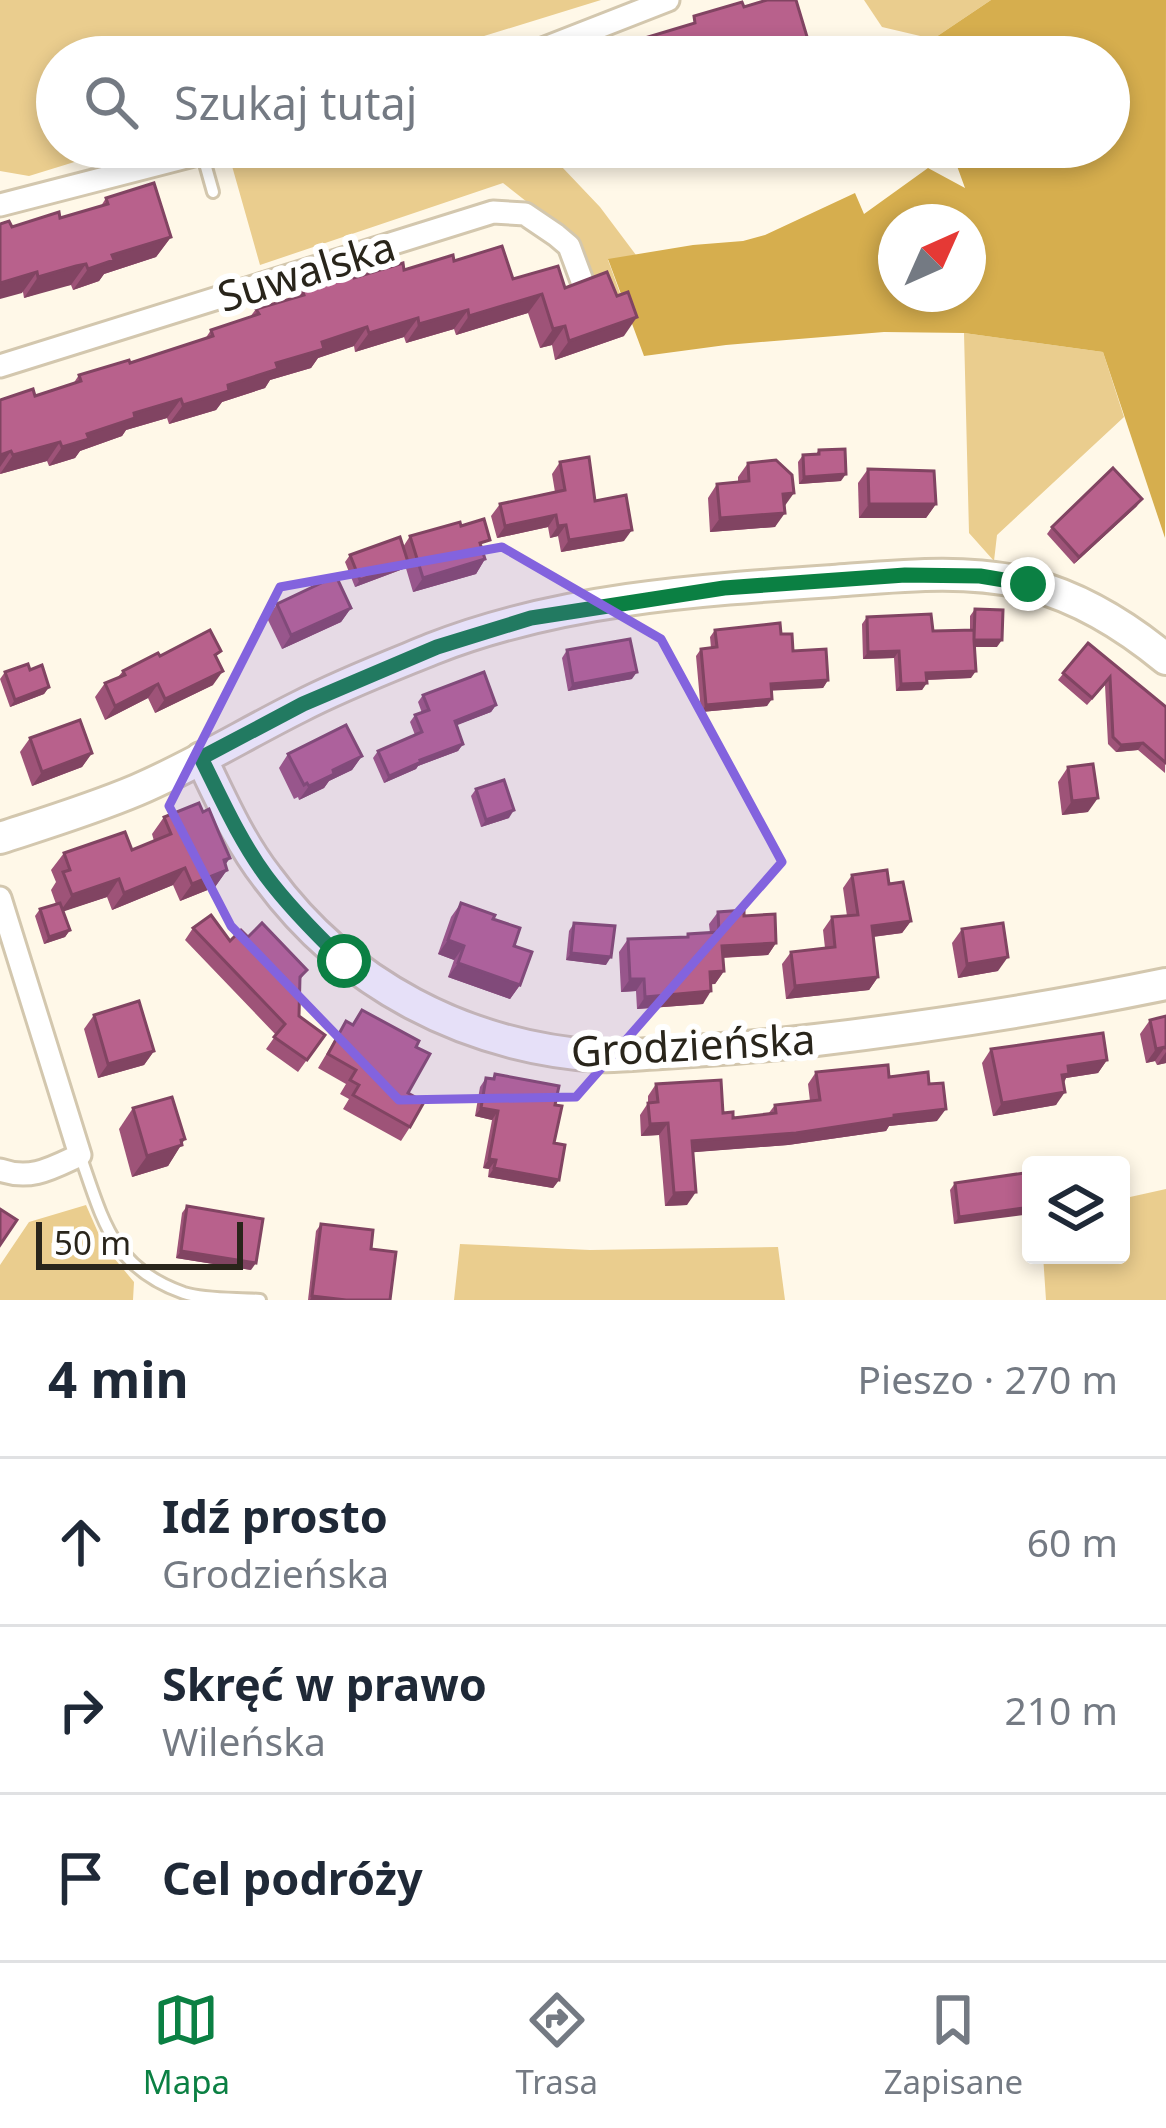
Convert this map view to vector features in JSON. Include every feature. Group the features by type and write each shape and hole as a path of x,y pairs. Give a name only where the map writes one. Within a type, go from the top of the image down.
{"street":[{"path":"576,36 668,0"},
{"path":"0,205 144,168"},
{"name":"Suwalska","path":"0,366 493,212 525,214 569,245 582,281"},
{"path":"0,838 140,789 303,704 437,647 531,618 724,588 905,575 980,576 1028,584 1098,610 1166,659"},
{"name":"Grodzieńska","path":"201,758 238,834 266,876 344,961 430,1014 517,1045 604,1056 742,1049 1049,1008 1166,984"},
{"path":"0,898 80,1155 42,1173 0,1170"}],"lane":[{"path":"206,168 213,192"},
{"path":"80,1155 119,1250 135,1268 187,1294 260,1300"}],"highlighted area":[{"path":"502,547 661,639 782,862 576,1097 399,1100 231,926 169,806 280,587"}],"shaded area":[{"path":"0,0 601,0 484,36 36,36 36,168 55,168 29,176 0,171"},
{"path":"864,0 991,0 937,36 882,27"},
{"path":"991,0 1166,0 1165,538 1103,352 964,333 884,332 644,356 608,259 743,241 855,193 864,214 928,168 965,188 958,168 1130,168 1130,36 937,36"},
{"path":"233,168 563,168 636,255 608,260 621,296 595,286 578,242 503,183 260,265"},
{"path":"964,333 1103,352 1124,417 997,535 994,561 969,533"},
{"path":"1166,1189 1166,1300 1046,1300 1044,1264 1130,1264 1130,1197"},
{"path":"86,1205 104,1246 134,1282 133,1300 0,1300 0,1265 29,1222"},
{"path":"460,1244 590,1250 778,1247 785,1300 454,1300"}],"building":[{"path":"767,0 796,0 807,36 651,36 695,23 694,16 742,2 744,7"},
{"path":"154,183 171,237 112,255 114,260 88,269 86,264 0,283 0,224 9,221 12,227 59,212 60,218 108,204 106,198"},
{"path":"502,246 513,279 558,266 565,288 607,272 617,296 628,292 637,317 569,341 565,326 553,329 542,294 469,316 468,310 419,324 418,318 369,333 367,327 322,342 324,349 276,363 278,369 228,385 229,391 134,413 135,418 62,447 60,442 0,455 0,400 33,389 35,396 81,381 79,375 213,336 211,330 259,314 256,309 304,295 302,289 352,272 354,278 403,263 404,270"},
{"path":"845,449 846,474 804,477 803,455"},
{"path":"589,457 595,501 626,495 632,530 569,540 566,525 558,526 556,515 505,526 500,504 565,490 560,462"},
{"path":"776,460 792,475 794,493 783,494 785,513 720,518 717,484 749,481 748,463"},
{"path":"1113,468 1142,499 1079,557 1052,527"},
{"path":"868,469 934,471 936,504 869,504"},
{"path":"484,519 490,540 480,543 485,559 423,578 410,536"},
{"path":"400,537 408,562 360,580 350,555"},
{"path":"336,576 351,608 291,635 277,604"},
{"path":"975,609 1003,610 1002,640 974,640 976,671 926,673 927,683 901,684 899,651 868,652 867,617 931,614 933,631 974,630 974,639"},
{"path":"780,623 781,634 792,634 793,651 826,649 828,680 771,684 772,699 706,705 701,649 717,647 715,630"},
{"path":"210,630 221,651 215,655 223,671 165,699 158,684 115,706 105,683"},
{"path":"630,639 637,672 573,684 567,650"},
{"path":"1088,643 1166,707 1166,763 1143,743 1121,745 1113,737 1110,677 1092,698 1063,673"},
{"path":"28,664 30,670 42,665 49,687 15,700 5,672"},
{"path":"484,672 496,705 455,721 463,744 389,776 378,751 422,732 415,715 429,710 423,695"},
{"path":"80,720 92,753 42,772 30,738"},
{"path":"346,725 362,756 304,785 288,754"},
{"path":"1093,764 1098,798 1072,801 1068,767"},
{"path":"504,780 514,810 486,820 476,789"},
{"path":"199,803 203,812 209,809 230,858 224,860 227,870 192,884 185,868 124,893 119,879 72,895 63,872 70,870 64,853 125,832 132,850 171,834 164,817"},
{"path":"887,870 889,884 903,882 911,921 872,926 878,977 795,986 791,952 835,947 832,917 858,915 852,875"},
{"path":"60,903 70,930 49,937 40,909"},
{"path":"461,903 520,928 514,946 532,952 520,985 458,963 464,946 448,940"},
{"path":"744,910 744,916 775,914 776,943 722,946 724,971 710,972 711,991 645,997 644,979 630,979 628,939 719,932 718,912"},
{"path":"211,915 230,941 241,930 248,937 262,923 307,970 300,977 299,1016 325,1035 307,1060 274,1037 285,1024 193,928"},
{"path":"574,923 615,926 611,957 571,953"},
{"path":"1003,923 1008,957 967,964 962,929"},
{"path":"139,1001 154,1051 108,1064 94,1015"},
{"path":"362,1010 419,1041 416,1047 430,1054 408,1093 424,1102 410,1127 353,1095 359,1085 350,1080 356,1070 328,1054 346,1021 353,1025"},
{"path":"1166,1016 1166,1049 1156,1049 1150,1020"},
{"path":"1103,1033 1107,1060 1068,1066 1069,1074 1062,1075 1065,1092 1002,1103 991,1049"},
{"path":"888,1065 889,1077 928,1072 929,1084 943,1083 946,1109 796,1133 692,1141 696,1192 674,1193 668,1123 650,1124 648,1103 658,1102 656,1084 721,1080 723,1113 733,1112 733,1118 776,1113 775,1105 820,1100 816,1072"},
{"path":"495,1074 559,1086 555,1105 562,1106 554,1143 565,1145 559,1180 494,1168 496,1160 489,1159 498,1111 481,1108 486,1078 494,1079"},
{"path":"172,1097 185,1139 182,1145 147,1156 133,1108"},
{"path":"1022,1173 1022,1208 959,1217 955,1183"},
{"path":"187,1206 263,1219 256,1263 181,1251"},
{"path":"0,1209 17,1220 0,1245"},
{"path":"321,1224 373,1230 371,1249 396,1252 390,1300 312,1296"}],"route":[{"path":"344,961 266,876 238,834 201,758 303,704 437,647 531,618 724,588 905,575 980,576 1028,584"}]}
